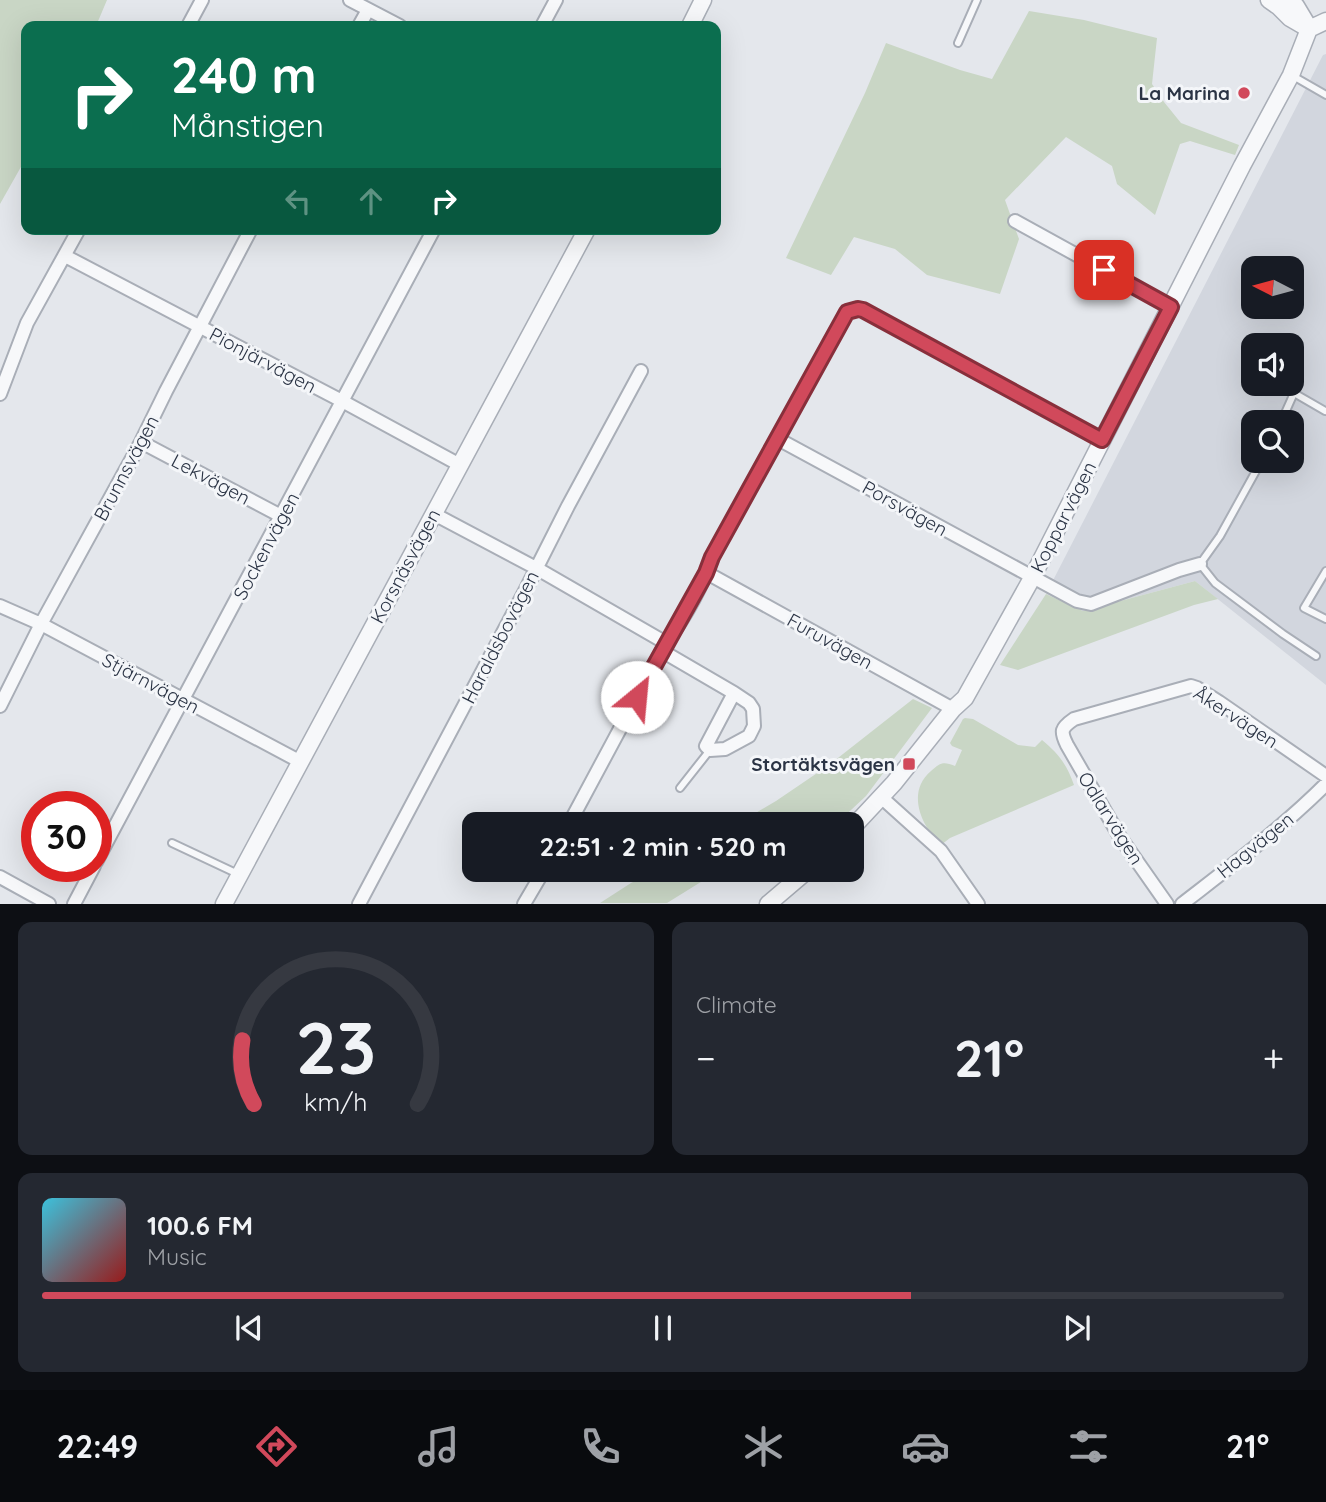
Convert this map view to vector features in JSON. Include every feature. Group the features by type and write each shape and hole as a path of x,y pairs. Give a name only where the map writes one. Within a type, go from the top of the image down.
{"street":[{"path":"191,21 202,0"},
{"path":"349,0 390,21"},
{"path":"545,21 556,0"},
{"path":"692,21 703,0"},
{"path":"1269,0 1290,18 1309,29"},
{"path":"1287,0 1296,6 1309,29"},
{"path":"362,21 368,10"},
{"path":"1309,29 1326,21"},
{"name":"Kopparvägen","path":"864,815 965,698 1032,578 1291,75 1309,29"},
{"path":"1015,221 1171,307"},
{"path":"0,394 27,323 76,235"},
{"name":"Brunnsvägen","path":"0,706 248,235"},
{"name":"Sockenvägen","path":"112,832 431,235"},
{"name":"Korsnäsvägen","path":"224,904 584,235"},
{"name":"Pionjärvägen","path":"65,256 460,465"},
{"path":"575,812 675,631 712,557 842,320 851,309 863,310 1102,440"},
{"name":"Haraldsbovägen","path":"359,904 641,371"},
{"name":"Porsvägen","path":"778,439 1077,601 1091,604 1200,564"},
{"name":"Lekvägen","path":"141,442 281,516"},
{"path":"434,514 536,568 664,647 734,693 752,706 755,720 749,736 717,751 709,750 706,746 734,693"},
{"name":"Furuvägen","path":"706,573 953,709"},
{"name":"Stjärnvägen","path":"0,606 41,624 301,762"},
{"name":"Åkervägen","path":"1063,729 1074,719 1194,686 1326,776"},
{"name":"Odlarvägen","path":"1063,729 1067,745 1120,838 1167,904"},
{"name":"Hagvägen","path":"1181,904 1238,861 1326,784"},
{"path":"881,797 941,851 978,904"},
{"path":"0,877 49,904"},
{"path":"74,904 86,882"},
{"path":"524,904 537,882"},
{"path":"768,904 794,882"}],"lane":[{"path":"958,43 977,0"},
{"path":"1291,75 1326,95"},
{"path":"1286,410 1294,393 1326,410"},
{"path":"1255,473 1220,536 1200,564 1216,583 1316,656"},
{"path":"1326,571 1304,608 1326,619"},
{"path":"680,788 709,750"},
{"path":"172,843 239,875"}],"shaded area":[{"path":"1326,54 1326,685 1195,581 1083,611 1046,594 1323,55"}],"green space":[{"path":"0,0 107,0 98,21 21,21 21,167 0,204"},
{"path":"1029,11 1084,20 1157,38 1152,84 1164,102 1181,123 1239,145 1235,155 1190,141 1180,144 1155,215 1117,184 1112,166 1066,137 1005,200 1019,239 1000,294 927,275 895,249 854,237 831,275 786,258 886,43 992,79"},
{"path":"1195,581 1218,599 1194,605 1018,670 1000,665 1046,594 1083,611"},
{"path":"913,699 932,708 866,796 849,812 757,812 829,765"},
{"path":"965,718 973,719 1018,745 1035,747 1042,740 1062,760 1074,785 950,838 941,845 922,819 919,789 923,779 937,766 945,763 955,766 962,750 950,743"},
{"path":"701,882 667,903 600,903 631,883"}],"place":[{"name":"La Marina","path":"1244,93"},
{"name":"Stortäktsvägen","path":"909,764"}],"route":[{"path":"637,697 847,312 851,309 863,310 1102,440 1171,307 1104,270"}]}
